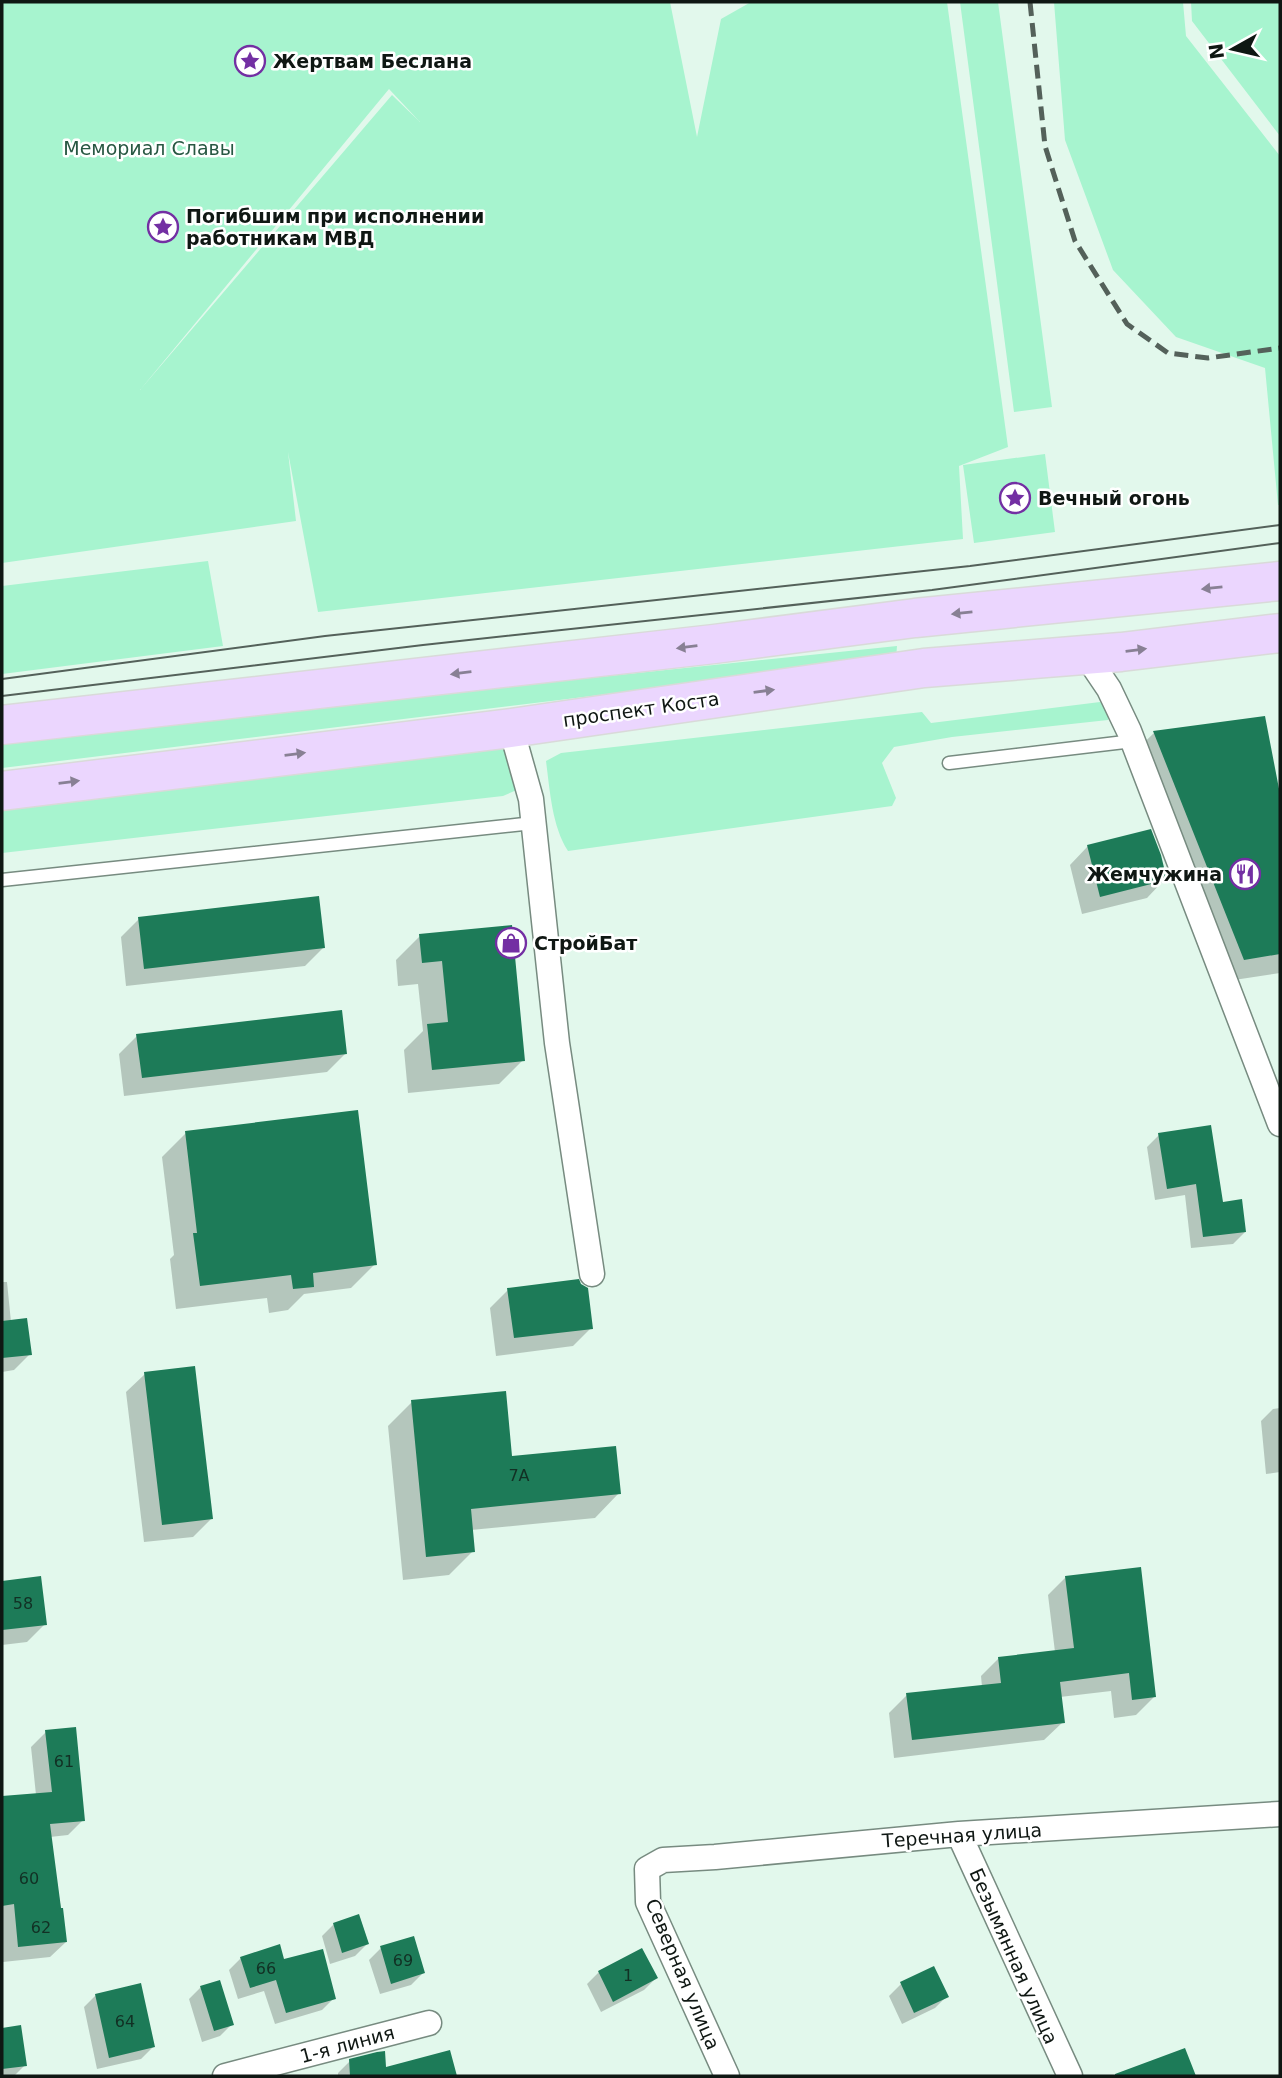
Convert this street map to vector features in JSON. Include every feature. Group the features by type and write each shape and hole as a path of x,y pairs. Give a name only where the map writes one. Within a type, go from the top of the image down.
{"main road":[{"path":"2,725 1016,607 1280,581"},
{"path":"1016,607 1022,660"},
{"name":"проспект Коста","path":"2,791 511,728 924,668 1086,655 1280,633"}],"street":[{"path":"1086,655 1109,689 1133,741 1280,1124"},
{"path":"511,728 531,799 557,1043 592,1274"},
{"name":"Теречная улица","path":"647,1869 663,1860 959,1834 1280,1814"},
{"name":"Безымянная улица","path":"959,1834 1070,2076"},
{"name":"Северная улица","path":"647,1869 648,1902 727,2076"},
{"name":"1-я линия","path":"225,2076 429,2023"}],"lane":[{"path":"949,763 1133,741"},
{"path":"2,880 533,823"}],"green space":[{"name":"Мемориал Славы","path":"2,2 670,2 697,137 721,19 751,2 947,2 1008,447 959,466 963,539 318,612 288,452 296,521 2,563","holes":["389,89 420,122 392,95 140,390"]},
{"path":"960,2 998,2 1052,407 1014,412"},
{"path":"1054,2 1183,2 1186,36 1280,156 1280,505 1265,368 1176,337 1113,270 1065,140"},
{"path":"1191,2 1280,2 1280,136 1192,21"},
{"path":"1045,454 1055,532 974,543 963,465"},
{"path":"208,561 223,646 2,674 2,586"},
{"path":"897,646 896,659 2,768 2,739"},
{"path":"1100,702 1108,708 1108,720 952,737 894,747 882,763 896,798 892,806 568,851 558,831 552,808 546,761 561,753 922,712 931,723"},
{"path":"508,745 519,789 503,796 2,853 2,804"}],"building":[{"name":"Жемчужина","path":"1265,716 1280,794 1280,954 1244,960 1153,731"},
{"path":"1151,829 1167,880 1100,897 1087,845"},
{"path":"319,896 325,948 144,969 138,917"},
{"path":"512,925 525,1061 432,1070 427,1024 448,1022 442,961 422,963 419,934"},
{"path":"342,1010 347,1054 142,1078 136,1034"},
{"path":"358,1110 377,1265 313,1273 314,1287 293,1289 291,1275 200,1286 193,1233 197,1233 185,1131"},
{"path":"1211,1125 1223,1202 1242,1199 1246,1232 1203,1237 1196,1184 1167,1189 1158,1133"},
{"path":"579,1279 581,1284 588,1288 593,1329 514,1338 507,1288"},
{"path":"27,1318 32,1355 2,1358 2,1321"},
{"path":"195,1366 213,1519 162,1525 144,1372"},
{"path":"506,1391 512,1456 616,1446 621,1494 471,1509 475,1552 426,1557 411,1400"},
{"path":"1141,1567 1156,1697 1132,1700 1129,1673 1060,1682 1065,1723 912,1740 906,1693 1001,1683 998,1657 1074,1648 1065,1576"},
{"path":"41,1576 47,1625 2,1630 2,1581"},
{"path":"76,1727 85,1821 50,1824 67,1942 18,1947 14,1904 2,1906 2,1796 52,1792 45,1730"},
{"path":"359,1914 369,1944 342,1953 333,1923"},
{"path":"414,1936 425,1973 391,1984 380,1946"},
{"path":"280,1944 284,1959 323,1949 336,1999 286,2013 276,1980 250,1988 240,1957"},
{"path":"642,1948 658,1978 613,2002 598,1971"},
{"path":"934,1966 949,1997 914,2013 900,1982"},
{"path":"220,1980 234,2025 214,2031 200,1986"},
{"path":"141,1983 155,2047 109,2058 95,1994"},
{"path":"21,2025 27,2066 2,2069 2,2028"},
{"path":"1185,2048 1196,2076 1115,2076 1115,2074"},
{"path":"450,2050 457,2076 350,2076 349,2059 385,2051 386,2067"}],"tram line":[{"path":"2,679 325,636 970,566 1280,525"},
{"path":"2,696 423,645 932,590 1280,543"}],"railway":[{"path":"1030,2 1045,146 1075,241 1127,324 1168,353 1208,358 1280,348"}],"place":[{"name":"Жертвам Беслана","path":"250,61"},
{"name":"Погибшим при исполнении работникам МВД","path":"163,227"},
{"name":"Вечный огонь","path":"1015,498"},
{"name":"Жемчужина","path":"1245,874"},
{"name":"СтройБат","path":"511,943"}]}
